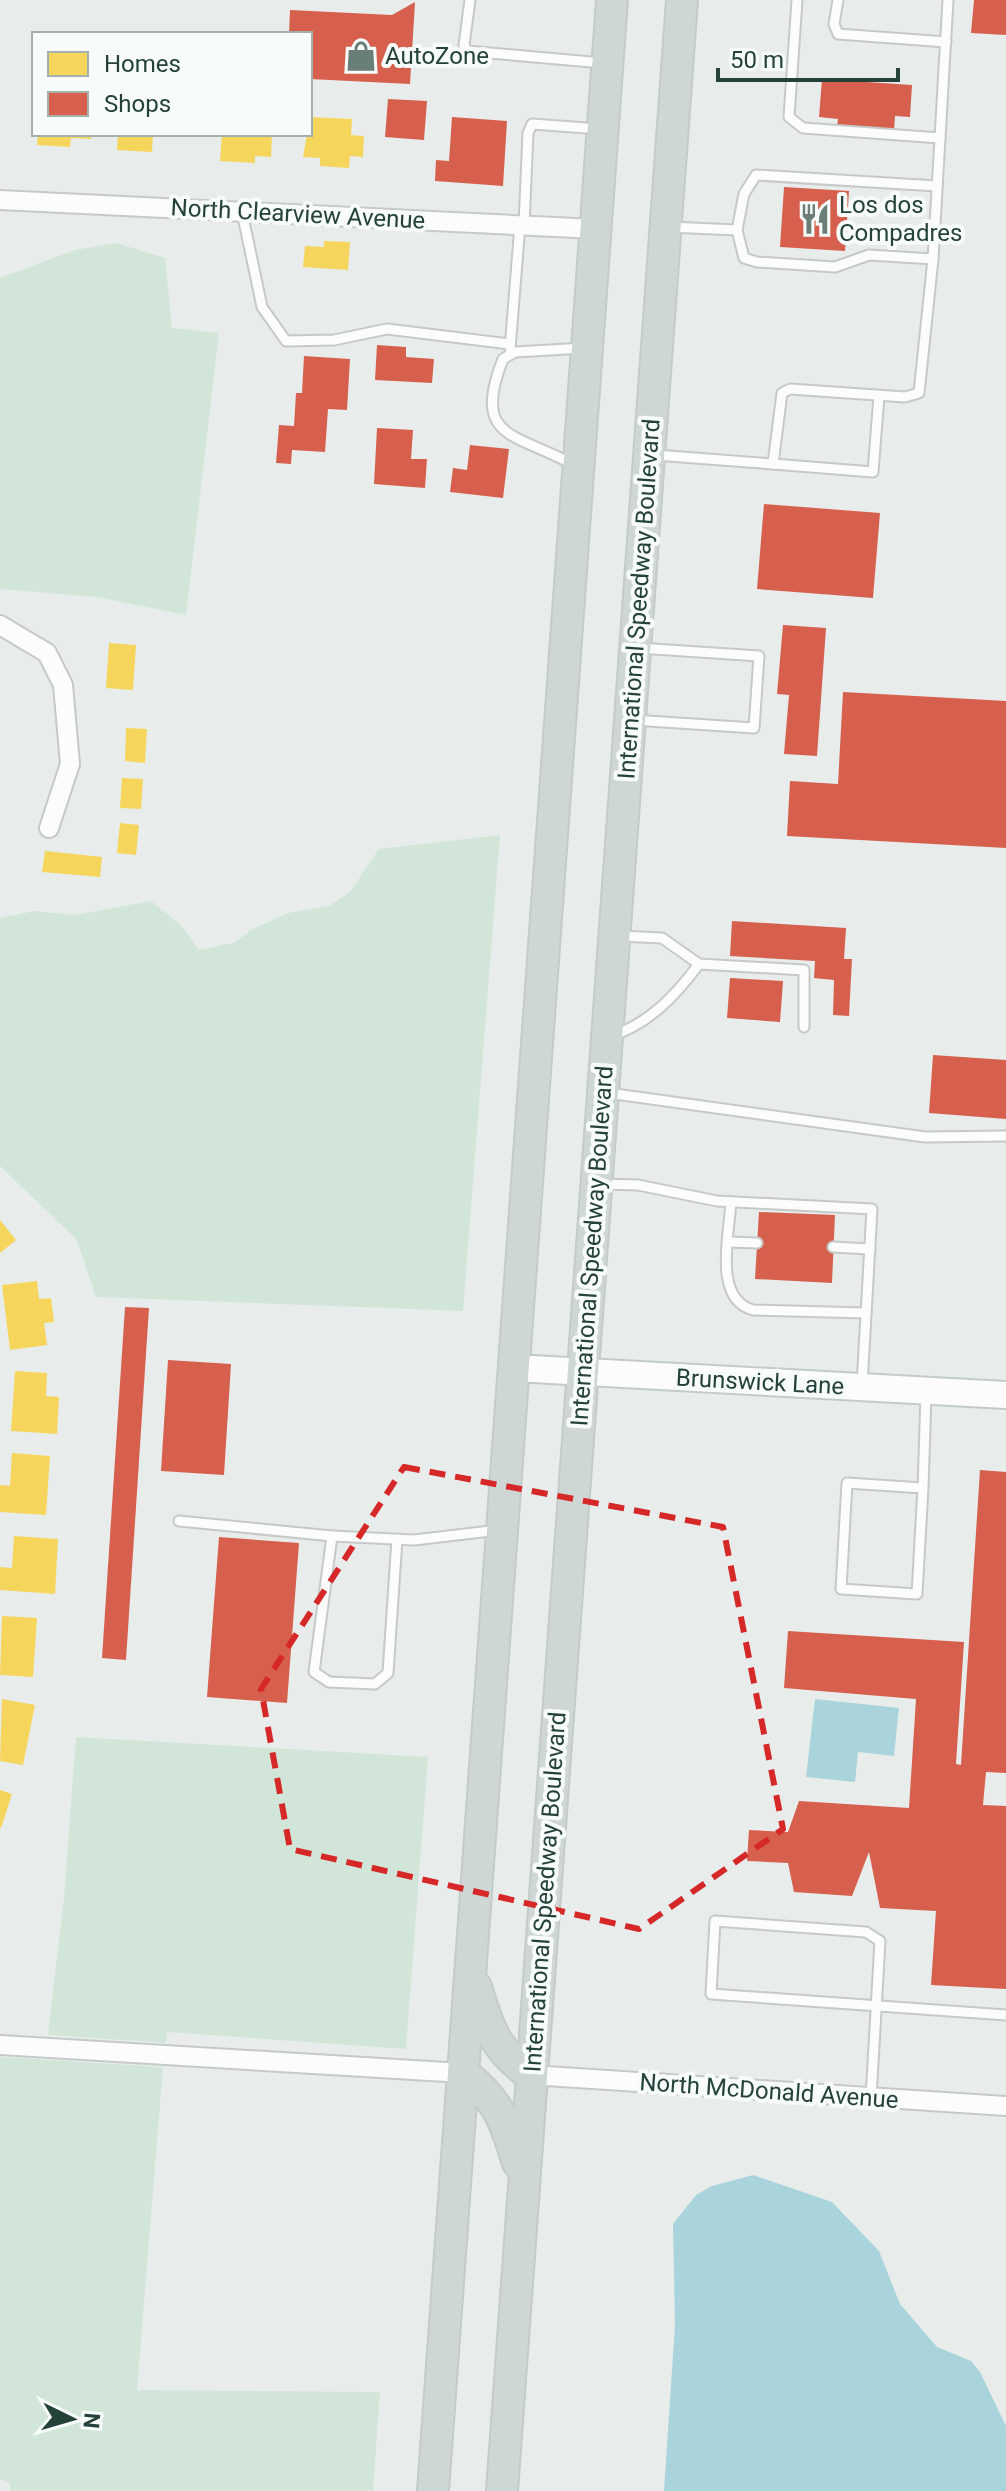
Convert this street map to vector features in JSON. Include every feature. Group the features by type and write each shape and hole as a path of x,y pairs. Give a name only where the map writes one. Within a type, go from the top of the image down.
{"main road":[{"path":"433,2491 612,0"},
{"name":"International Speedway Boulevard","path":"502,2491 682,0"},
{"path":"470,1970 492,2037 508,2059 531,2075"},
{"path":"463,2073 488,2091 504,2117 524,2180"}],"street":[{"name":"North Clearview Avenue","path":"0,200 596,229"},
{"path":"0,625 47,653 63,685 70,764 49,828"},
{"name":"Brunswick Lane","path":"514,1368 583,1375 1006,1395"},
{"path":"0,2045 463,2073"},
{"name":"North McDonald Avenue","path":"531,2075 1006,2106"}],"lane":[{"path":"470,0 464,45 467,51 607,63"},
{"path":"797,0 789,117 803,128 940,138"},
{"path":"838,0 834,24 838,34 946,42"},
{"path":"773,464 782,393 790,389 905,397 919,393 933,259 948,0"},
{"path":"509,356 532,124 603,129"},
{"path":"933,259 869,255 835,267 757,262 744,258 737,230 749,182 756,175 781,174 937,186"},
{"path":"242,212 262,307 286,341 334,340 387,329 510,344"},
{"path":"665,227 737,230"},
{"path":"579,467 545,449 512,438 497,424 491,405 503,359 588,347"},
{"path":"649,454 873,472 879,396"},
{"path":"630,720 754,728 759,656 635,648"},
{"path":"614,936 662,938 699,964 804,970 804,1027"},
{"path":"607,1037 632,1029 677,993 699,964"},
{"path":"603,1093 925,1137 1006,1136"},
{"path":"597,1183 638,1185 731,1202 872,1209 861,1388"},
{"path":"731,1202 730,1293 740,1306 753,1310 866,1313"},
{"path":"729,1242 757,1243"},
{"path":"833,1247 870,1249"},
{"path":"923,1488 847,1483 841,1589 917,1594 923,1488 926,1391"},
{"path":"179,1521 397,1539 502,1530"},
{"path":"332,1536 314,1672 329,1682 375,1684 388,1673 397,1539"},
{"path":"871,2098 875,2004 880,1941 866,1932 715,1921 711,1994 875,2004 1006,2015"}],"highlighted area":[{"path":"404,1467 723,1527 783,1829 639,1929 290,1849 261,1689"}],"green space":[{"path":"116,243 165,258 172,328 219,333 186,615 96,597 0,589 0,278 75,250"},
{"path":"500,835 463,1311 96,1297 77,1240 0,1166 0,918 34,911 74,915 151,901 180,924 199,950 234,943 251,930 288,913 329,906 350,892 379,849"},
{"path":"76,1737 428,1757 406,2049 167,2032 166,2043 48,2035 64,1898"},
{"path":"0,2057 163,2067 137,2390 380,2392 373,2491 10,2491 10,2483 0,2479"}],"water":[{"path":"815,1699 899,1708 894,1756 858,1752 855,1782 806,1777"},
{"path":"753,2175 832,2202 879,2251 900,2304 937,2347 971,2361 980,2372 1006,2426 1006,2491 664,2491 675,2325 673,2224 696,2195 712,2186"}],"building: Homes":[{"path":"312,117 352,119 351,135 364,136 363,157 350,156 349,168 320,166 320,158 303,157 307,136 312,136"},
{"path":"38,136 92,136 91,139 71,138 70,147 37,145"},
{"path":"118,136 153,136 152,152 117,150"},
{"path":"222,136 272,136 271,157 255,156 255,163 220,161"},
{"path":"324,241 350,242 348,270 303,267 305,246 324,247"},
{"path":"109,643 136,645 133,690 106,688"},
{"path":"126,728 147,729 145,763 125,761"},
{"path":"122,778 143,779 141,809 120,808"},
{"path":"120,823 139,825 136,855 117,853"},
{"path":"45,851 102,857 100,877 42,872"},
{"path":"0,1220 16,1240 0,1253"},
{"path":"37,1281 39,1299 51,1298 54,1322 44,1323 47,1345 10,1350 2,1285"},
{"path":"15,1371 47,1373 46,1396 59,1397 57,1434 11,1431"},
{"path":"12,1453 50,1456 46,1515 0,1512 0,1485 10,1486"},
{"path":"14,1536 58,1539 55,1594 0,1590 0,1567 12,1568"},
{"path":"2,1616 37,1618 33,1677 0,1675"},
{"path":"2,1699 35,1705 23,1765 0,1761"},
{"path":"0,1790 12,1794 1,1828 0,1827"}],"building: Shops":[{"path":"974,0 1006,0 1006,35 971,33"},
{"name":"AutoZone","path":"415,2 410,84 312,79 312,32 289,32 290,10 392,15"},
{"path":"822,79 912,85 910,117 895,116 894,130 837,126 838,119 819,117"},
{"path":"388,99 427,101 424,140 385,137"},
{"path":"452,117 507,121 503,186 435,181 436,160 449,161"},
{"name":"Los dos Compadres","path":"784,187 849,191 845,251 780,247"},
{"path":"377,345 406,347 406,357 434,359 432,383 375,380"},
{"path":"304,356 350,359 347,410 328,409 325,452 292,450 291,464 276,463 279,425 294,426 296,393 302,393"},
{"path":"377,428 413,430 411,459 427,459 425,488 374,484"},
{"path":"470,445 509,449 503,498 450,492 453,468 467,470"},
{"path":"764,504 880,513 873,598 757,589"},
{"path":"783,625 826,628 817,756 784,754 789,695 777,694"},
{"path":"843,692 1006,701 1006,848 787,836 790,781 838,784"},
{"path":"732,921 846,928 844,959 852,959 849,1016 833,1015 834,980 814,978 815,961 730,956"},
{"path":"730,978 783,981 780,1022 727,1018"},
{"path":"933,1055 1006,1060 1006,1119 929,1113"},
{"path":"759,1212 835,1215 832,1283 755,1279"},
{"path":"125,1307 149,1308 126,1660 102,1658"},
{"path":"168,1360 231,1364 224,1475 161,1471"},
{"path":"980,1470 1006,1472 1006,1773 986,1772 983,1805 1006,1806 1006,1989 931,1985 936,1911 880,1908 869,1852 852,1896 794,1892 788,1863 747,1861 749,1830 788,1832 799,1801 909,1808 916,1699 784,1688 788,1631 964,1642 956,1764 961,1765"},
{"path":"219,1537 299,1543 287,1703 207,1697"}],"place":[{"name":"AutoZone","path":"361,56"},
{"name":"Los dos Compadres","path":"815,219"}]}
